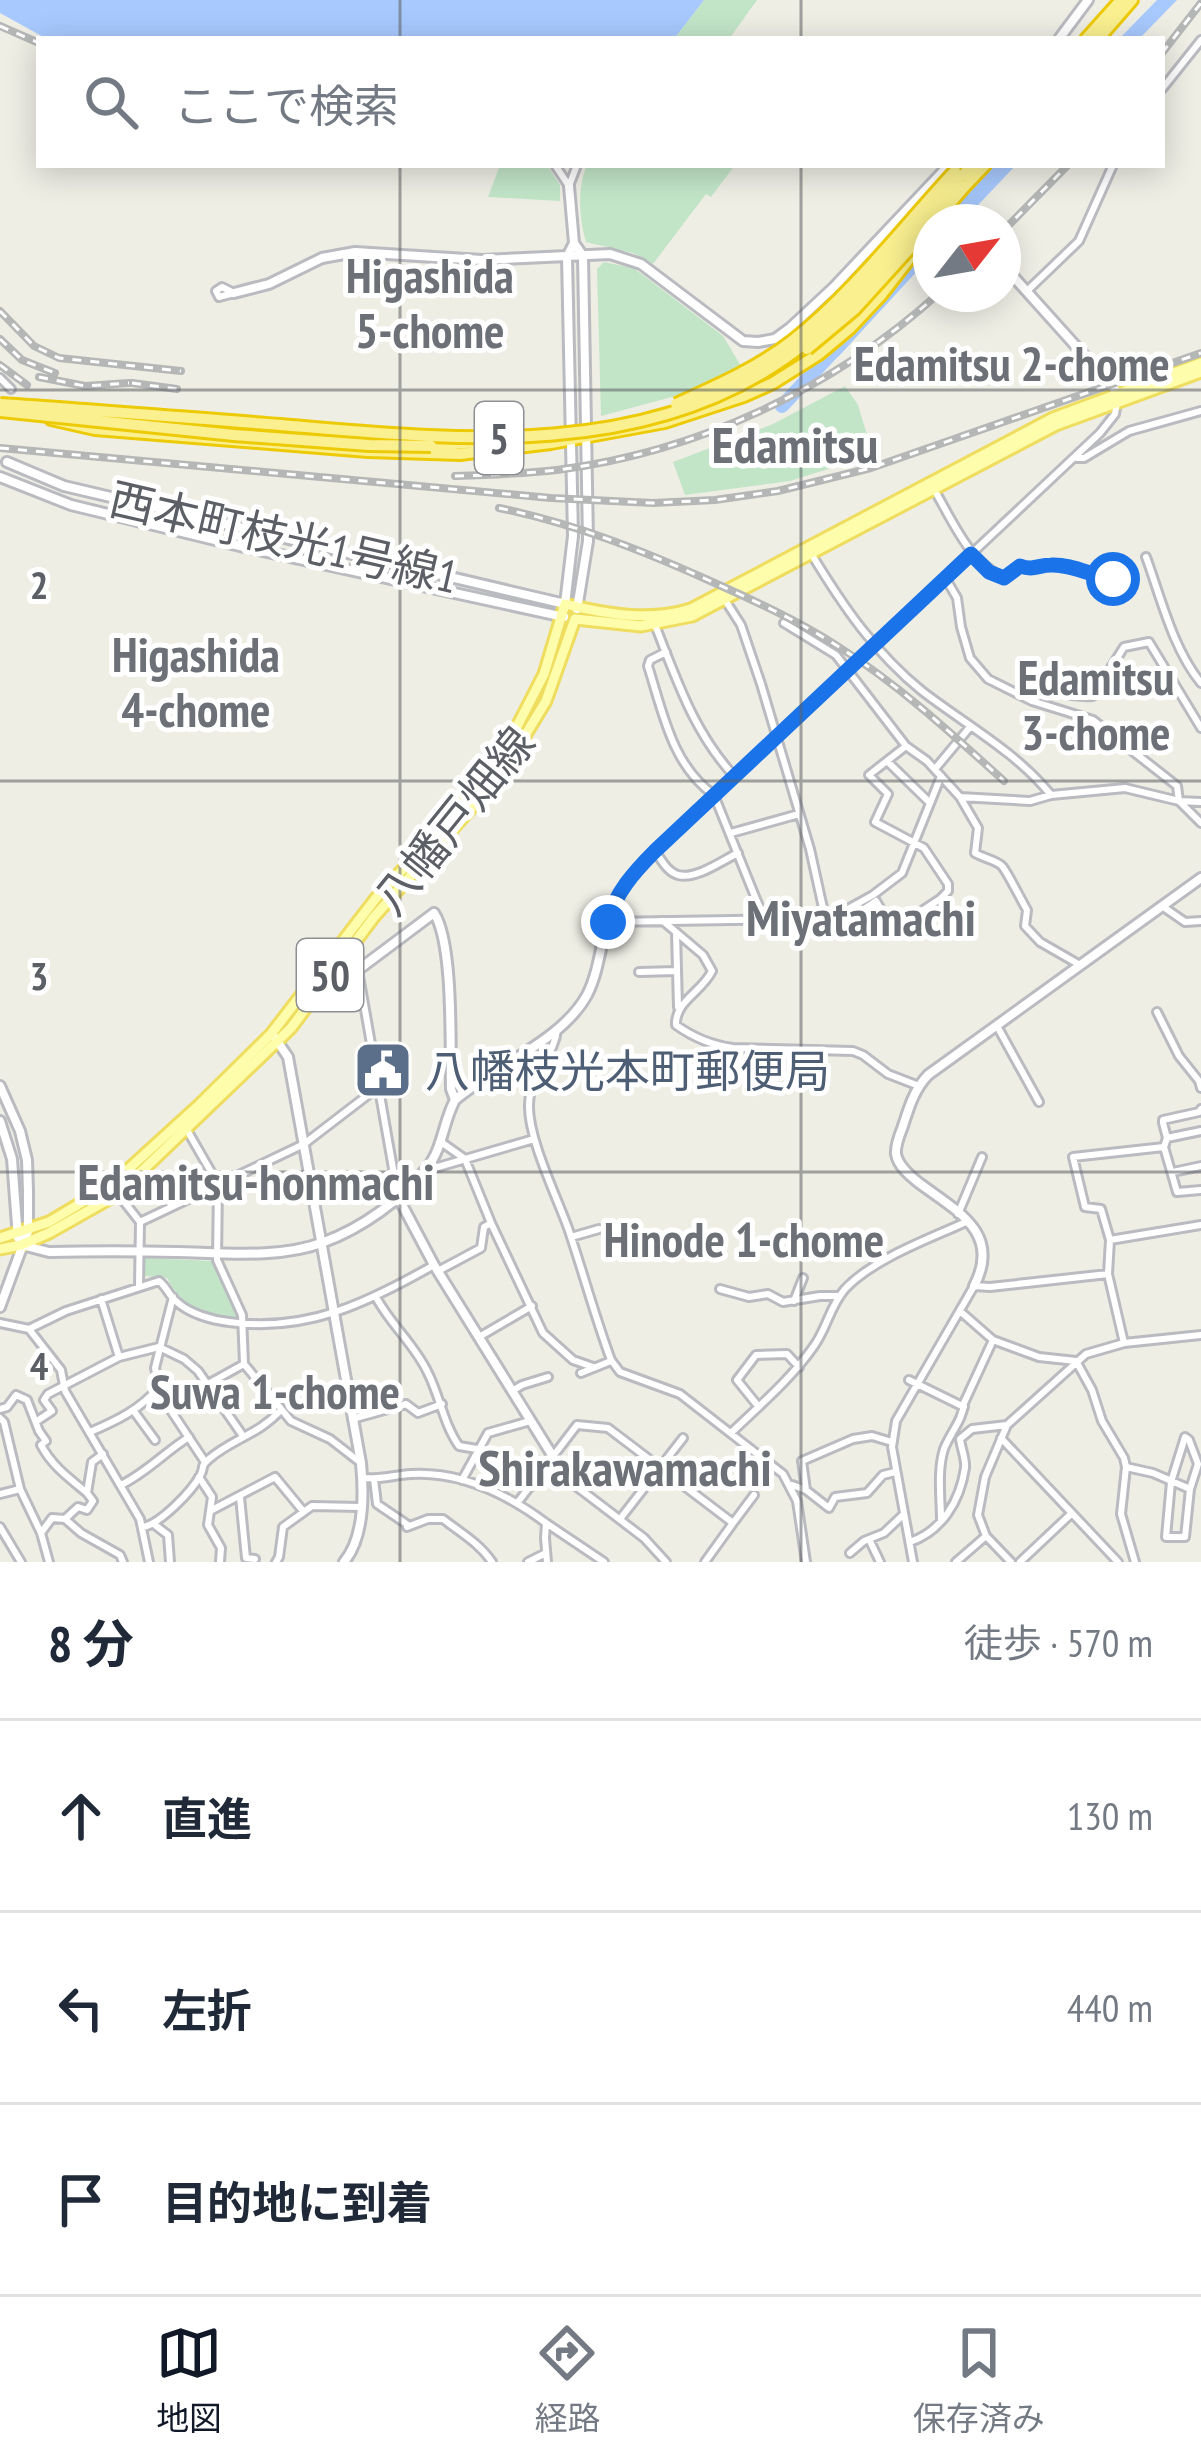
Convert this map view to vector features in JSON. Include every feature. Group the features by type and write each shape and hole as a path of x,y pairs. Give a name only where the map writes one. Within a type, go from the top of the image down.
{"highway":[{"path":"1089,36 1121,0"},
{"path":"1100,36 1132,0"},
{"path":"663,416 793,340 956,181"},
{"name":"5","path":"704,401 780,362 822,328 956,181"},
{"name":"5","path":"0,407 440,438 484,439 612,427 704,401 756,379 820,340 913,247"},
{"path":"0,407 36,416 432,450 587,432 744,396 772,383 850,328 913,252"}],"main road":[{"path":"576,613 652,616 699,605 1053,418 1201,368"},
{"path":"565,604 576,613 627,626 692,616 1056,425 1118,398"},
{"name":"八幡戸畑線","path":"0,1249 112,1185 274,1038 376,898 471,796 504,752 538,689 565,604"},
{"name":"八幡戸畑線","path":"0,1238 21,1237 73,1221 118,1194 274,1038 512,757 546,700 576,613"}],"street":[{"path":"1061,36 1088,0"},
{"path":"1165,84 1201,40"},
{"path":"558,168 569,186"},
{"path":"576,168 569,186 574,243 584,256"},
{"path":"1027,291 1079,241 1112,168"},
{"path":"929,185 956,181"},
{"path":"234,293 269,284 312,262 355,252 482,260 610,254 641,264 743,341 758,342 775,339 790,328 929,185 956,181"},
{"name":"八幡戸畑線","path":"565,604 573,536 567,256 574,243"},
{"name":"八幡戸畑線","path":"576,613 588,541 584,256"},
{"path":"21,1237 49,1252 274,1251 322,1244 398,1197 428,1166 455,1100 557,1029 587,995 610,910 655,851 1115,414 1118,398 1021,284"},
{"path":"0,378 11,389"},
{"path":"1073,458 1084,458 1129,431 1201,411"},
{"path":"1150,424 1153,435"},
{"name":"西本町枝光1号線1","path":"7,462 64,486 565,604"},
{"name":"西本町枝光1号線1","path":"0,477 71,505 244,547 562,616 576,613"},
{"path":"935,490 971,554 989,572 1004,578 1020,566 1050,565 1113,579 1124,575"},
{"path":"129,519 133,503"},
{"path":"812,555 874,646 917,687 1003,747 1051,795"},
{"path":"1146,557 1177,639 1201,683"},
{"path":"946,579 957,598 970,658 988,679 1032,700 1094,720 1177,786 1179,801 1201,824"},
{"path":"725,600 741,625 761,684 825,917"},
{"path":"784,622 836,655 906,746 960,797 978,828 976,853 1004,868 1027,910 1024,926 1040,942 1080,964"},
{"path":"655,625 681,696 715,754 734,776"},
{"path":"1032,700 1041,684 1054,692 1094,696 1124,646 1149,642 1201,728"},
{"path":"666,652 648,666 674,747 701,786 715,795 764,919"},
{"path":"608,922 825,917 847,910 902,873 938,772 970,727"},
{"path":"847,910 863,910 876,902 892,931 948,891 924,848 874,822 888,794 869,776 906,746"},
{"path":"887,761 929,802"},
{"path":"960,797 1017,801 1125,788 1201,802"},
{"path":"731,832 799,814"},
{"path":"655,851 677,875 693,874 739,853"},
{"path":"914,1562 892,1442 896,1421 980,1274 984,1244 958,1214 908,1175 896,1156 919,1086 1201,878"},
{"path":"940,899 961,932"},
{"path":"1162,906 1185,922 1201,921"},
{"path":"358,970 434,913 446,949 455,1100"},
{"path":"662,920 703,955 712,971 678,1008"},
{"path":"676,932 676,1025 690,1036 733,1048 853,1052 919,1086"},
{"path":"347,951 358,970 398,1197 408,1221 530,1420 549,1460 644,1538 666,1562"},
{"path":"638,972 677,971"},
{"path":"1156,1012 1201,1088"},
{"path":"997,1026 1039,1102"},
{"path":"557,1029 556,1042 533,1076 529,1102 533,1139 611,1360 620,1372 680,1394 783,1474 797,1501 806,1562"},
{"path":"274,1038 288,1057 361,1463 356,1545 344,1562"},
{"path":"0,1086 27,1160 21,1237 0,1306"},
{"path":"140,1222 304,1144 377,1088"},
{"path":"1201,1109 1163,1120 1177,1192 1201,1190"},
{"path":"0,1121 12,1159 21,1237"},
{"path":"187,1130 218,1184 217,1260 242,1316 244,1364 291,1421 330,1439 361,1463"},
{"path":"1124,1343 1108,1274 1110,1240 1101,1209 1085,1207 1073,1157 1165,1143 1201,1131"},
{"path":"428,1166 533,1139"},
{"path":"440,1142 465,1160 543,1333 574,1360 593,1367"},
{"path":"958,1214 982,1157"},
{"path":"1173,1172 1201,1166"},
{"path":"118,1194 140,1222 139,1286"},
{"path":"731,1433 799,1367 827,1331 832,1308 848,1286 880,1263 966,1222"},
{"path":"29,1329 65,1311 164,1282 172,1298 206,1318 277,1325 333,1314 481,1248 484,1227 491,1223"},
{"path":"1110,1240 1201,1226"},
{"path":"571,1237 599,1229"},
{"path":"974,1286 1108,1274"},
{"path":"794,1301 803,1278"},
{"path":"720,1288 749,1297 768,1294 783,1302 840,1296"},
{"path":"172,1298 155,1368 159,1388 205,1462"},
{"path":"376,1298 413,1347 442,1404 450,1433 459,1446 477,1449"},
{"path":"101,1299 119,1357"},
{"path":"479,1337 532,1306"},
{"path":"960,1310 993,1340 1039,1357 1076,1361"},
{"path":"0,1323 29,1329 52,1355 65,1391 143,1527 149,1562"},
{"path":"1072,1513 1015,1562 986,1536 978,1514 986,1477 1007,1425 1086,1354 1124,1343 1201,1335"},
{"path":"941,1521 945,1448 993,1340"},
{"path":"37,1421 52,1411 44,1400 48,1394 65,1383 119,1357 159,1347 184,1359 208,1384 243,1436"},
{"path":"758,1406 737,1380 756,1355 787,1354 799,1367"},
{"path":"581,1372 611,1360"},
{"path":"1076,1361 1124,1458 1121,1514 1135,1562"},
{"path":"208,1384 244,1364"},
{"path":"512,1391 548,1377"},
{"path":"909,1380 964,1407"},
{"path":"90,1432 134,1410 159,1388"},
{"path":"49,1562 20,1489 0,1414 16,1395 27,1400 46,1442 41,1445 56,1468 93,1501 87,1510 78,1507 65,1519"},
{"path":"352,1419 406,1404 418,1413 442,1404"},
{"path":"134,1410 155,1440"},
{"path":"143,1527 155,1525 199,1477 205,1462 243,1436 263,1429 280,1410"},
{"path":"461,1480 488,1432 530,1420"},
{"path":"518,1502 578,1424 608,1428 733,1523"},
{"path":"910,1542 932,1531 954,1508 966,1465 960,1439 972,1429 1007,1425"},
{"path":"806,1490 802,1461 854,1439 872,1436 892,1442"},
{"path":"121,1485 190,1437"},
{"path":"1184,1437 1198,1464 1190,1489 1185,1538 1166,1537 1171,1481 1184,1437"},
{"path":"620,1519 683,1438"},
{"path":"1001,1438 1112,1560"},
{"path":"87,1493 92,1462 104,1454"},
{"path":"1126,1467 1190,1489"},
{"path":"788,1483 829,1508 836,1497 867,1493 883,1475 896,1471"},
{"path":"362,1478 415,1473 486,1486 518,1502 604,1562"},
{"path":"199,1477 212,1496 208,1525 221,1548 220,1562"},
{"path":"212,1510 275,1477 303,1511"},
{"path":"374,1479 377,1504 408,1526 443,1519 480,1546 492,1562"},
{"path":"0,1494 20,1489"},
{"path":"705,1562 754,1495"},
{"path":"240,1497 246,1558 254,1562"},
{"path":"276,1562 283,1527 303,1511 312,1506 360,1507"},
{"path":"850,1553 884,1533 904,1514"},
{"path":"41,1533 52,1518 65,1519 123,1562"},
{"path":"528,1562 547,1557 546,1523"},
{"path":"155,1525 168,1535 170,1562"},
{"path":"0,1527 21,1562"},
{"path":"956,1562 986,1536"},
{"path":"869,1539 880,1562"}],"green space":[{"path":"704,0 757,0 731,36 676,36"},
{"path":"499,168 549,168 560,185 560,201 488,197"},
{"path":"586,168 733,168 711,197 706,194 653,264 633,253 586,242 582,183"},
{"path":"604,262 643,275 723,336 741,366 683,394 601,416 597,269"},
{"path":"845,386 858,405 873,455 790,481 685,495 673,462 773,424"},
{"path":"145,1258 213,1261 236,1317 214,1316 187,1304 167,1278 144,1276"}],"water":[{"path":"0,0 704,0 676,36 42,36 0,13"},
{"path":"1157,0 1177,0 1142,36 1122,36"},
{"path":"992,168 1013,168 979,204 959,204"},
{"path":"913,254 913,276 838,357 829,347"}],"waterway":[{"path":"782,406 844,340"}],"railway":[{"path":"1165,49 1201,3"},
{"path":"0,26 36,42"},
{"path":"1021,213 1065,168"},
{"path":"0,311 34,346 59,358 181,371"},
{"path":"455,476 544,471 609,461 711,431 808,387 916,312"},
{"path":"0,339 22,360 55,373"},
{"path":"0,448 551,498 653,503 715,500 778,491 871,468 1201,353"},
{"path":"0,365 27,385"},
{"path":"39,377 85,386 129,383"},
{"path":"132,383 177,389"},
{"path":"499,508 631,548 807,628 904,693 1004,781"}],"place":[{"name":"八幡枝光本町郵便局","path":"383,1070"}],"district":[{"name":"Higashida 5-chome","path":"430,302"},
{"name":"Edamitsu 2-chome","path":"1012,363"},
{"name":"Edamitsu","path":"795,444"},
{"name":"Higashida 4-chome","path":"196,682"},
{"name":"Edamitsu 3-chome","path":"1096,704"},
{"name":"Miyatamachi","path":"861,917"},
{"name":"Edamitsu-honmachi","path":"256,1181"},
{"name":"Hinode 1-chome","path":"744,1239"},
{"name":"Suwa 1-chome","path":"275,1391"},
{"name":"Shirakawamachi","path":"625,1467"}],"route":[{"path":"608,922 610,910 640,866 971,554 989,572 1004,578 1020,566 1050,565 1113,579"}]}
